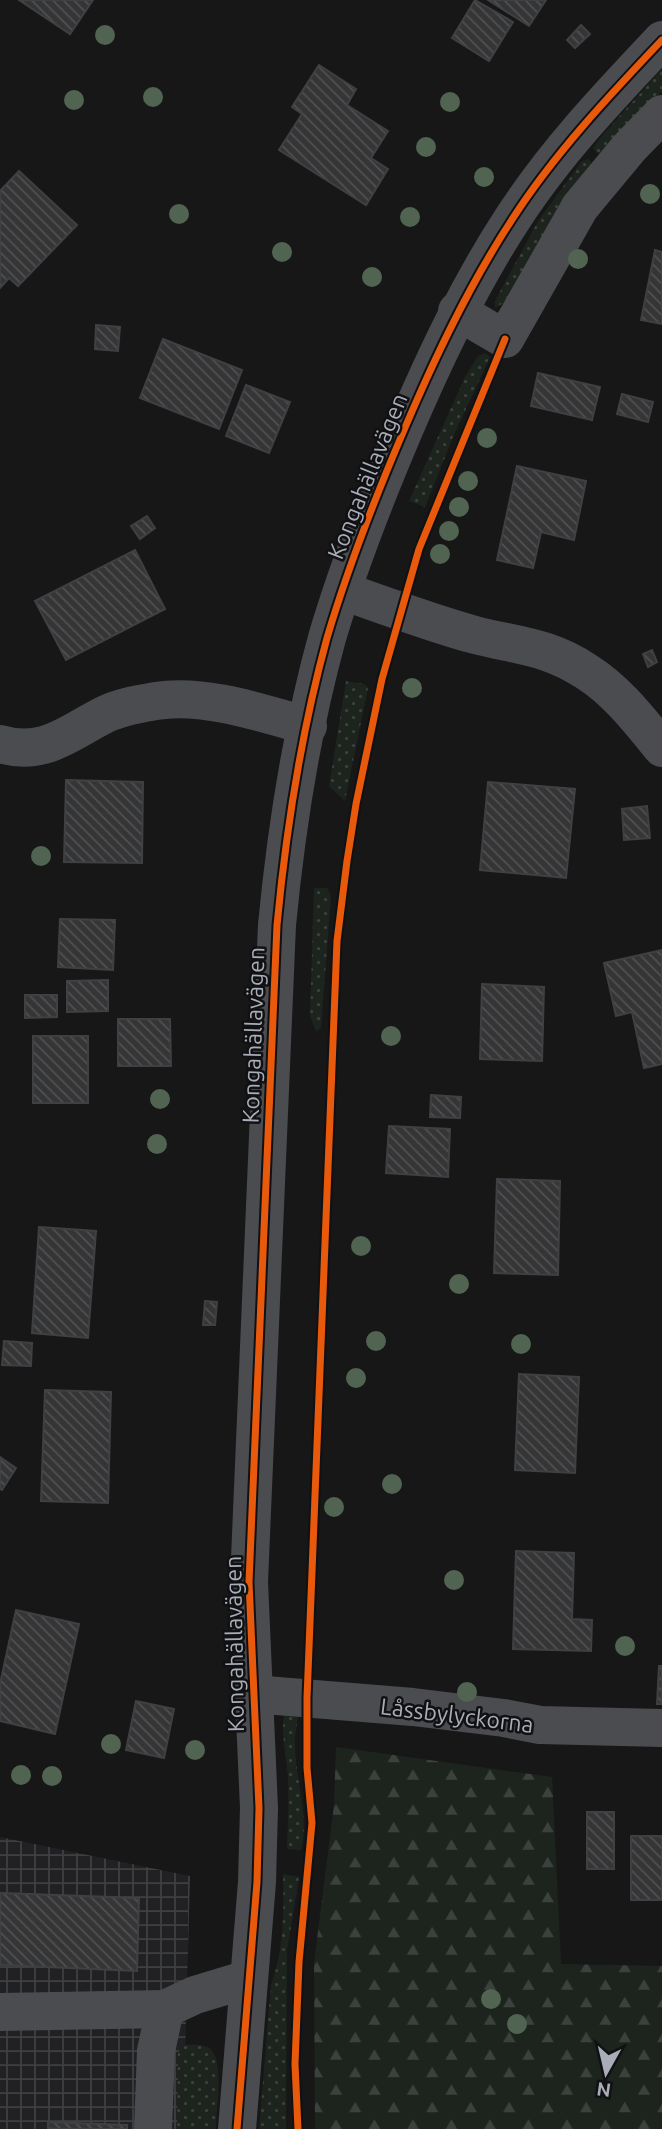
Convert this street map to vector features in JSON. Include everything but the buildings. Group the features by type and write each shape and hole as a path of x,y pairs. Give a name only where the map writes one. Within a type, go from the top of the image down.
{"street":[{"name":"Kongahällavägen","path":"237,2129 257,1882 259,1808 250,1582 277,925 284,852 308,726 327,638 343,591 385,475 457,312 514,217 561,154 606,99 662,40"},
{"path":"457,312 505,340 580,207 629,148 662,114"},
{"path":"343,591 477,635 524,644 562,657 588,672 621,699 662,748"},
{"path":"0,744 31,748 62,740 105,714 157,701 186,699 263,713 308,726"},
{"name":"Låssbylyckorna","path":"253,1694 426,1709 540,1725 662,1728"},
{"path":"0,2012 165,2008 195,1995 248,1979"},
{"path":"153,2129 156,2051 165,2008"}],"shaded area":[{"path":"0,1837 190,1876 183,2129 0,2129"}],"green space":[{"path":"662,69 662,91 619,139 598,154 593,148 600,138"},
{"path":"589,159 592,164 507,301 495,308 495,301 538,221 582,161"},
{"path":"485,353 490,357 453,437 425,507 409,501 465,377 478,356"},
{"path":"346,681 364,684 368,688 345,801 329,786"},
{"path":"314,888 327,888 331,896 321,1028 316,1031 310,1016"},
{"path":"284,1714 298,1717 295,1742 304,1825 301,1850 287,1849 288,1776 283,1737"},
{"path":"336,1747 552,1777 561,1964 662,1966 662,2129 315,2129 314,1963 334,1805"},
{"path":"283,1874 299,1877 287,1951 286,2129 259,2129 271,1985 282,1930"},
{"path":"181,2045 203,2045 214,2054 218,2073 216,2129 177,2129 178,2054"}],"cycle path":[{"path":"237,2129 257,1882 259,1808 249,1582 277,925 290,817 303,744 327,638 353,559 404,430 454,322 497,243 529,194 565,148 662,40"},
{"path":"298,2129 295,2064 299,1962 312,1823 307,1768 307,1698 337,941 356,804 382,679 419,549 505,339"}]}
